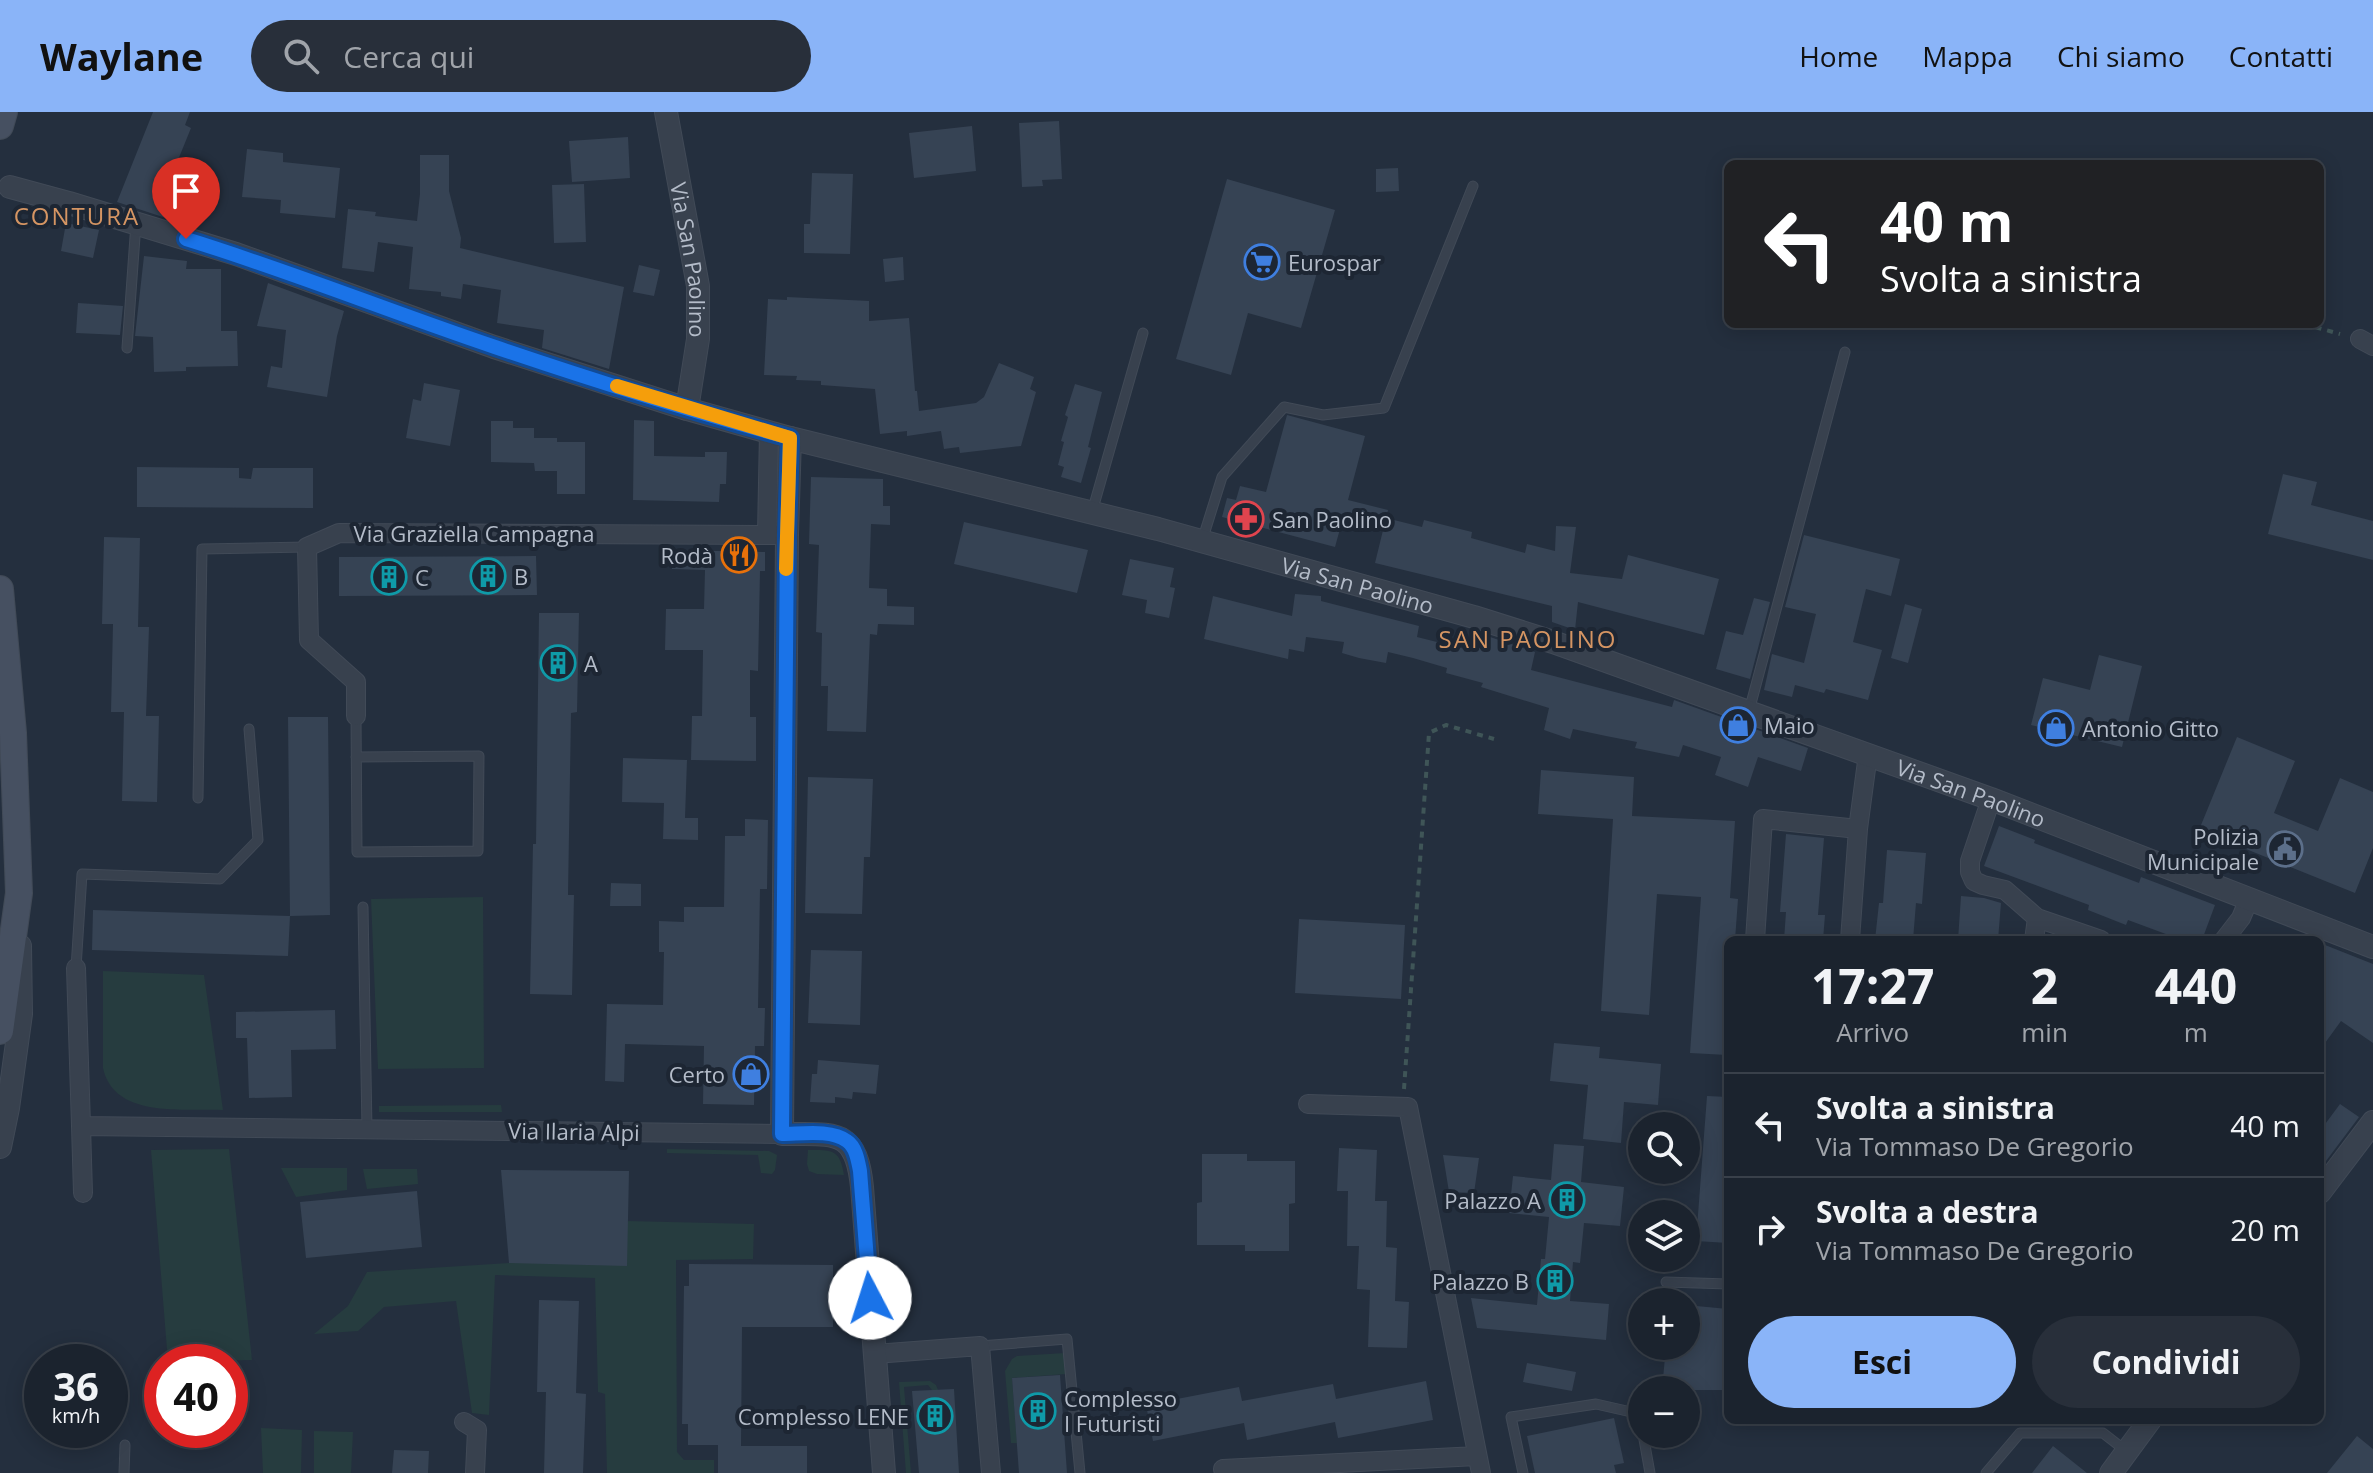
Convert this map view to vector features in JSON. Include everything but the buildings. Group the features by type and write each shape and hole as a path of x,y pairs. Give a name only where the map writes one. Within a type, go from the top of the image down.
{"main road":[{"path":"0,126 4,112"},
{"path":"0,589 13,733 19,893 0,1031"}],"street":[{"name":"Via San Paolino","path":"666,112 698,286 698,339 687,409"},
{"name":"Via San Paolino","path":"10,187 236,254 494,347 687,409 1202,541 1487,621 1991,799 2372,945"},
{"path":"780,435 777,535 782,1134 829,1135 848,1141 855,1153 861,1179 884,1473"},
{"name":"Via Graziella Campagna","path":"307,547 339,533 777,535"},
{"path":"307,547 309,640 356,682 356,716"},
{"path":"1850,936 1858,829 1868,754"},
{"path":"1991,799 1970,861 1974,881 2005,890 2037,918 2089,936"},
{"path":"1755,936 1763,819 1858,829"},
{"path":"0,1147 21,1014 19,893"},
{"path":"2227,936 2241,918 2249,899"},
{"path":"2035,936 2037,918"},
{"path":"76,968 83,1193"},
{"path":"1224,1473 1223,1469 1479,1465 1408,1107 1308,1104"},
{"path":"2324,1187 2373,1122"},
{"name":"Via Ilaria Alpi","path":"81,1126 782,1134"},
{"path":"875,1354 980,1346 991,1473"},
{"path":"464,1422 477,1430 475,1473"},
{"path":"2111,1473 2147,1424"}],"lane":[{"path":"1202,541 1222,477 1284,407 1323,415 1384,408 1473,186"},
{"path":"127,348 136,223"},
{"path":"1092,512 1143,333"},
{"path":"1749,711 1845,352"},
{"path":"198,798 202,549 307,547"},
{"path":"356,716 356,757 357,852 478,851 479,756 356,757"},
{"path":"76,968 82,874 220,879 258,840 249,729"},
{"path":"363,907 367,1129"},
{"path":"1666,1282 1724,1284"},
{"path":"980,1346 1067,1339 1080,1473"},
{"path":"1523,1473 1511,1417 1596,1404 1628,1411"},
{"path":"1986,1473 2020,1433 2103,1433 2127,1452"},
{"path":"124,1473 125,1448"},
{"path":"1646,1448 1650,1473"}],"path":[{"path":"2318,328 2366,342"},
{"path":"1402,1107 1429,733 1446,725 1494,739"}],"green space":[{"path":"483,897 484,1068 378,1069 371,899"},
{"path":"103,971 204,975 223,1110 152,1107 121,1096 110,1084 103,1068"},
{"path":"501,1105 502,1112 379,1112 379,1106"},
{"path":"229,1149 252,1360 248,1360 248,1344 167,1344 151,1150"},
{"path":"667,1149 769,1151 777,1155 772,1174 761,1173 758,1155 667,1153"},
{"path":"808,1150 834,1153 840,1160 844,1175 809,1171"},
{"path":"281,1168 347,1168 347,1190 296,1197"},
{"path":"363,1169 417,1169 418,1184 367,1189"},
{"path":"627,1221 754,1224 753,1259 676,1260 677,1452 684,1460 714,1460 714,1473 607,1473 605,1394 598,1392 595,1278 495,1275 489,1415 472,1413 456,1301 384,1307 358,1331 314,1334 348,1306 367,1272 509,1263"},
{"path":"1065,1353 1066,1374 1012,1378 1017,1443 1011,1443 1005,1371 1012,1359 1017,1356"},
{"path":"930,1381 938,1390 932,1390 928,1385 904,1387 911,1473 906,1473 899,1382"},
{"path":"261,1428 302,1430 301,1473 263,1473"},
{"path":"314,1431 353,1432 351,1473 314,1473"}],"slow traffic":[{"path":"617,386 790,438 786,569"}],"place":[{"name":"Eurospar","path":"1262,262"},
{"name":"San Paolino","path":"1246,519"},
{"name":"Rodà","path":"739,555"},
{"name":"B","path":"488,576"},
{"name":"C","path":"389,577"},
{"name":"A","path":"558,663"},
{"name":"Maio","path":"1738,725"},
{"name":"Antonio Gitto","path":"2056,728"},
{"name":"Polizia Municipale","path":"2285,849"},
{"name":"Certo","path":"751,1074"},
{"name":"Palazzo A","path":"1567,1200"},
{"name":"Palazzo B","path":"1555,1281"},
{"name":"Complesso I Futuristi","path":"1038,1411"},
{"name":"Complesso LENE","path":"935,1416"}],"district":[{"name":"CONTURA","path":"77,215"},
{"name":"SAN PAOLINO","path":"1528,638"}],"route":[{"path":"186,239 494,347 687,409 790,438 782,1134 829,1135 848,1141 855,1153 860,1171 870,1298"}]}
